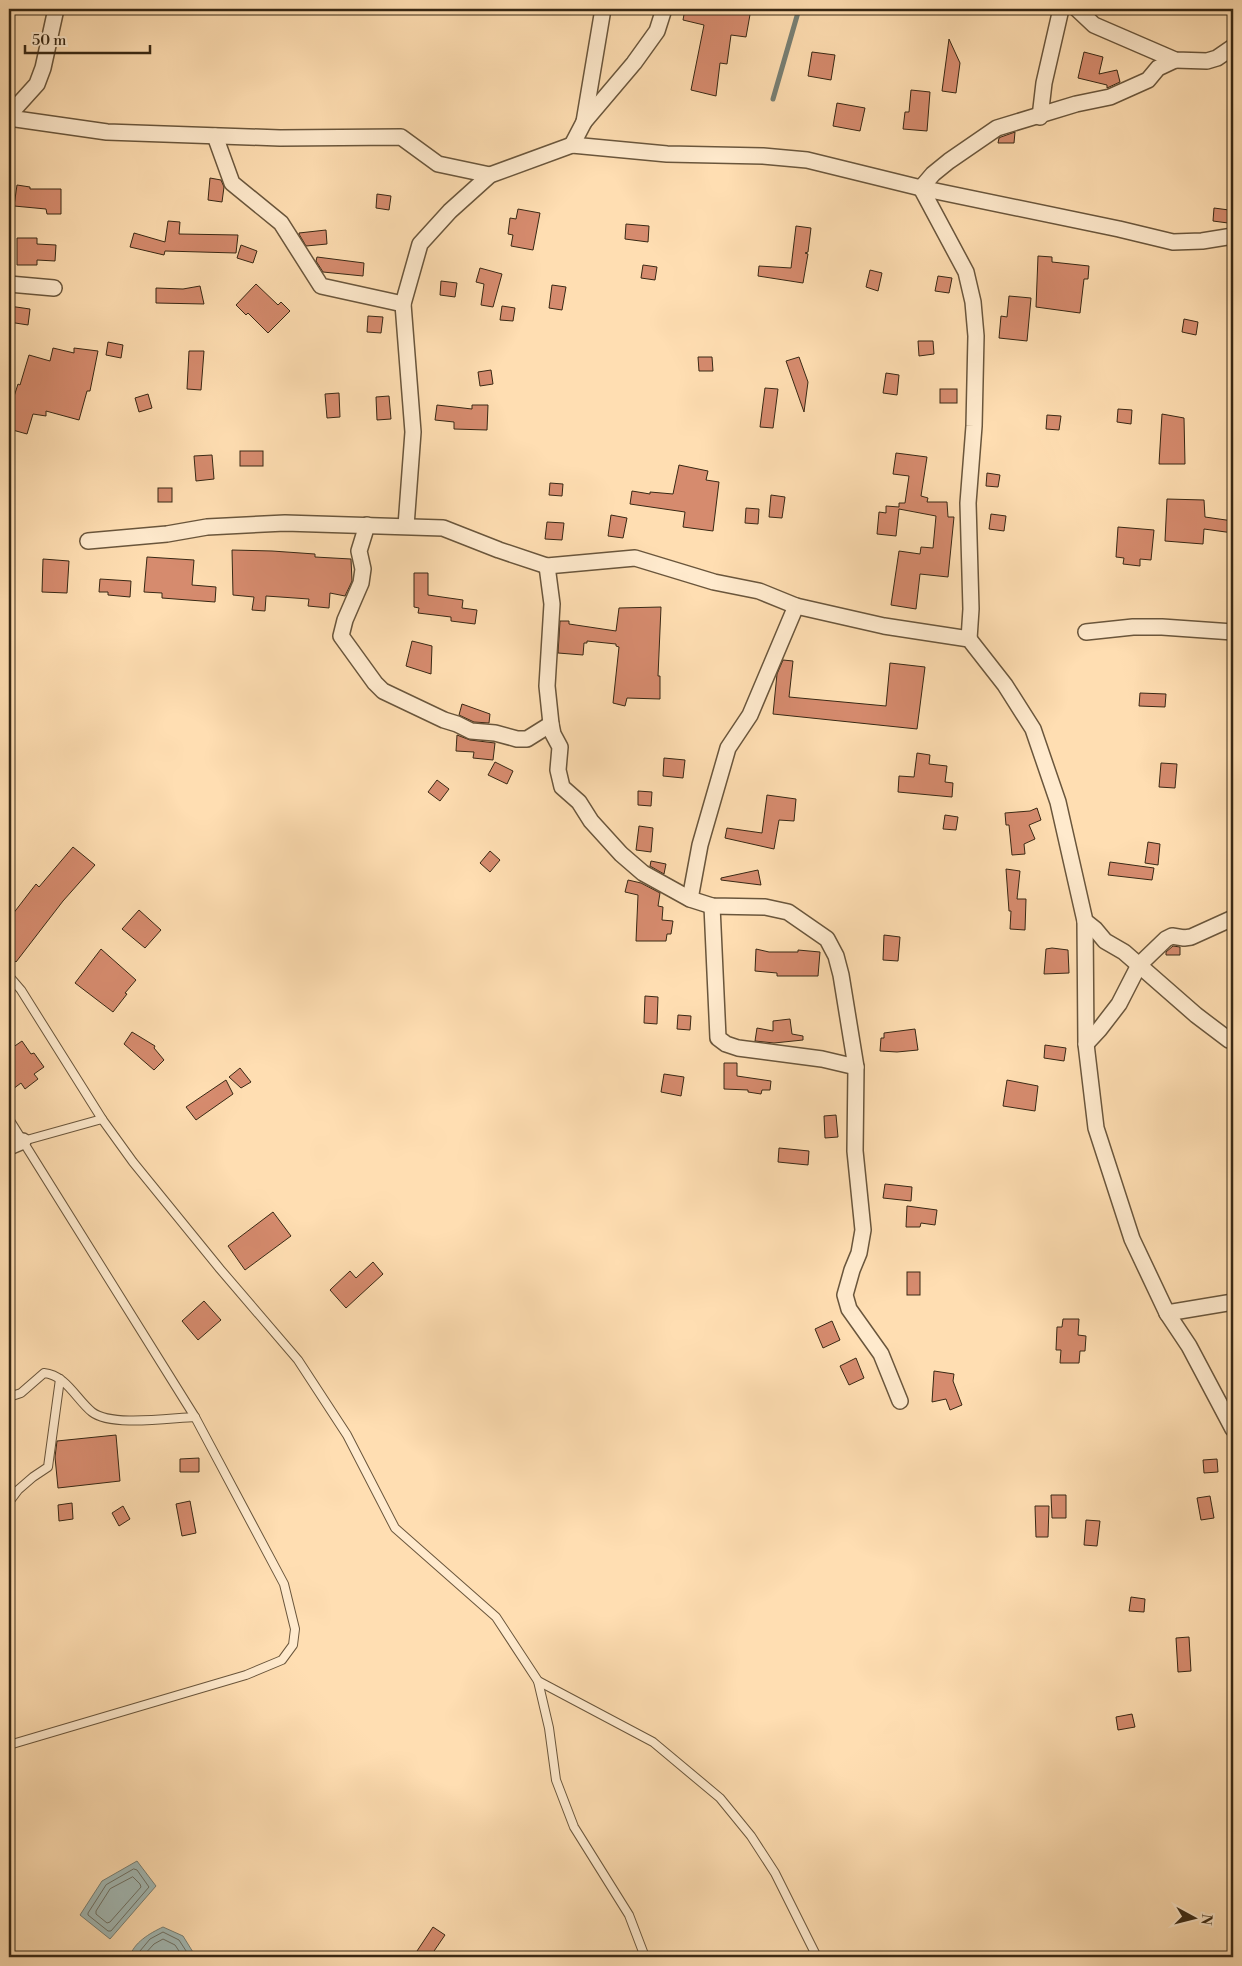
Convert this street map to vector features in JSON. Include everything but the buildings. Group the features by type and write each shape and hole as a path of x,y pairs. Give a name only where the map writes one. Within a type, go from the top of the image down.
{"street":[{"path":"9,116 37,84 43,68 56,9"},
{"path":"584,122 603,9"},
{"path":"572,145 584,122 634,63 657,31 664,9"},
{"path":"1040,116 1044,83 1061,9"},
{"path":"1077,9 1094,25 1175,60 1207,61 1217,58 1233,47"},
{"path":"921,188 933,174 997,128 1076,104 1110,97 1148,80 1158,68 1175,60"},
{"path":"9,116 107,132 280,138 401,137 438,164 490,175"},
{"path":"215,136 232,183 281,223 321,286 403,304"},
{"path":"406,526 413,432 403,304 420,244 450,211 490,175 572,145 667,154 763,156 807,160 921,188 1173,242 1202,241 1233,236"},
{"path":"921,188 966,272 973,302 976,327 974,426 968,503 972,609 969,639 1004,685 1032,729 1058,802 1085,921 1086,1044 1096,1128 1132,1239 1167,1313 1189,1346 1233,1429"},
{"path":"9,284 54,288"},
{"path":"88,541 167,534 207,527 285,524 443,528 547,566 635,558 714,582 759,591 796,606 884,626 969,639"},
{"path":"367,525 359,550 363,569 360,583 345,620 341,636 375,683 383,691 471,731 495,733 517,739 527,738 551,724"},
{"path":"547,566 552,604 547,686 553,734 560,747 558,770 562,787 579,802 591,821 621,854 644,873 690,899 712,906 766,907 788,912 827,939 836,956 856,1068 855,1151 863,1230 859,1253 845,1295 849,1309 881,1354 900,1401"},
{"path":"690,899 700,845 728,748 750,716 796,606"},
{"path":"1086,632 1133,627 1233,632"},
{"path":"712,906 718,1038 726,1044 738,1048 822,1059 856,1068"},
{"path":"1086,1044 1119,1004 1139,965 1166,939 1172,936 1192,937 1233,918"},
{"path":"1085,921 1105,941 1124,952 1196,1015 1233,1041"},
{"path":"1167,1313 1233,1302"}],"lane":[{"path":"9,976 20,990 102,1119 133,1162 214,1262 298,1360 347,1435 395,1528 496,1617 538,1681 556,1780 574,1827 630,1915 645,1957"},
{"path":"9,1119 16,1144 195,1416 284,1584 295,1629 293,1645 288,1655 272,1666 9,1745"},
{"path":"16,1144 102,1119"},
{"path":"9,1396 21,1393 44,1373 52,1374 60,1379 92,1412 107,1419 120,1421 195,1416"},
{"path":"9,1502 28,1481 48,1467 60,1379"},
{"path":"538,1681 653,1742 720,1798 751,1836 775,1873 817,1957"}],"water":[{"path":"137,1861 156,1886 110,1939 80,1915 102,1881"},
{"path":"163,1927 183,1936 196,1957 130,1957 138,1943"}],"waterway":[{"path":"773,99 799,9"}]}
